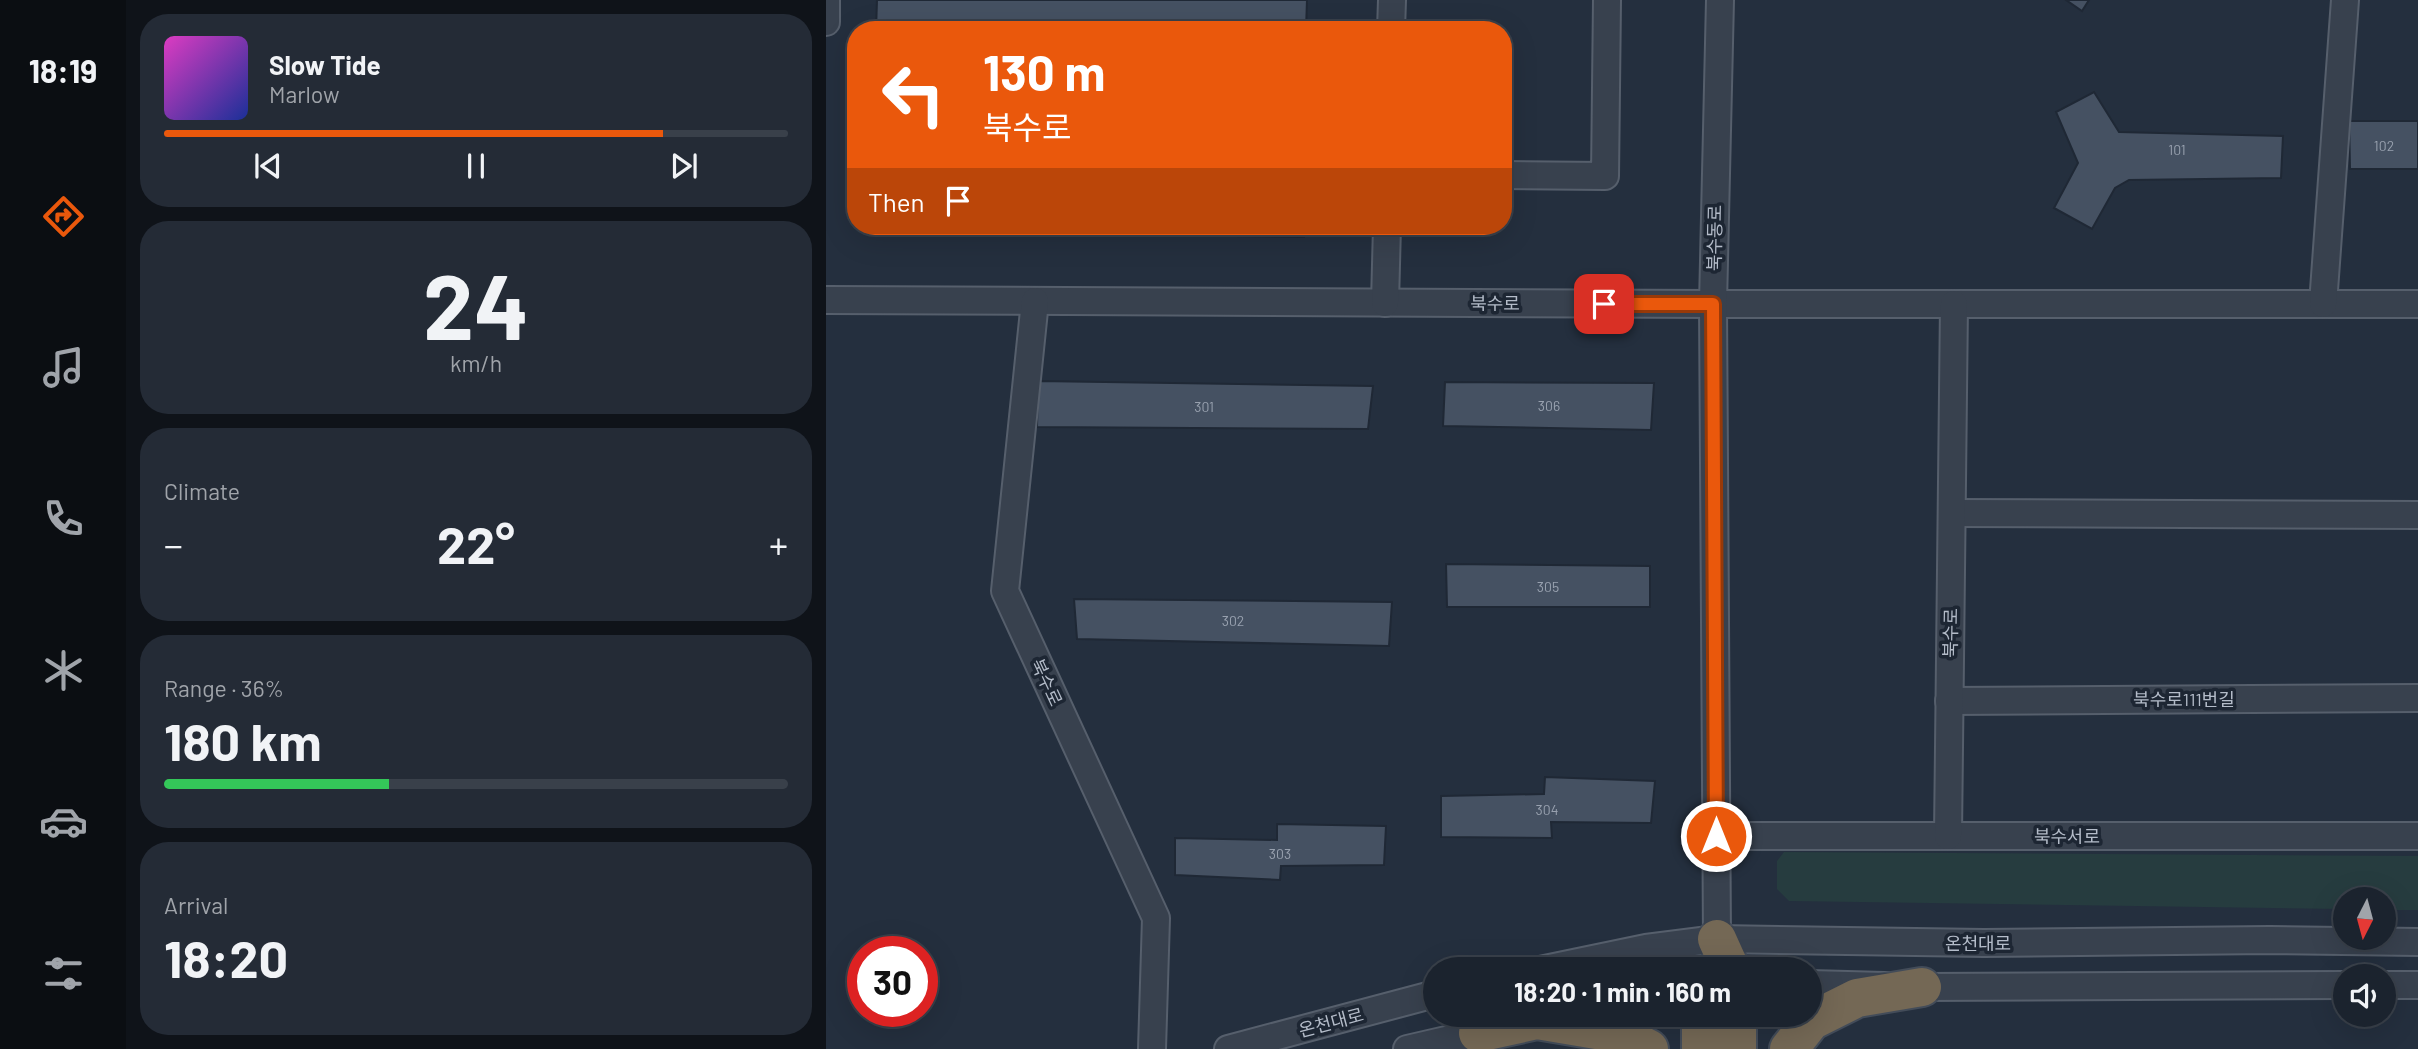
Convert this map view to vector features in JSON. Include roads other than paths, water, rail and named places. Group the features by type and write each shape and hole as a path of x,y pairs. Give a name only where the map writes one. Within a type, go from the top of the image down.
{"highway":[{"path":"1789,1049 1811,1021 1857,998 1922,987"},
{"path":"1478,1033 1537,1020 1620,1034 1649,1049"},
{"path":"1701,1027 1701,1049"},
{"path":"1737,1027 1737,1049"}],"street":[{"path":"826,0 826,22"},
{"path":"1391,21 1392,0"},
{"path":"1512,175 1605,176 1607,0"},
{"name":"북수동로","path":"1718,957 1713,304 1720,0"},
{"path":"2323,304 2345,0"},
{"path":"1385,303 1387,235"},
{"name":"북수로","path":"826,300 2418,304"},
{"name":"북수로","path":"1035,301 1005,591 1156,918 1152,1049"},
{"name":"북수로","path":"1948,836 1954,304"},
{"path":"1952,513 2418,515"},
{"name":"북수로111번길","path":"1949,701 2418,698"},
{"name":"북수서로","path":"1716,836 2418,836"},
{"name":"온천대로","path":"1751,957 1984,943 2270,940 2418,942"},
{"name":"온천대로","path":"1603,957 1646,948 1705,957"},
{"path":"1822,984 1922,987 2333,985"},
{"path":"2396,985 2418,985"},
{"name":"온천대로","path":"1228,1049 1423,997"},
{"path":"1407,1049 1502,1027"}]}
